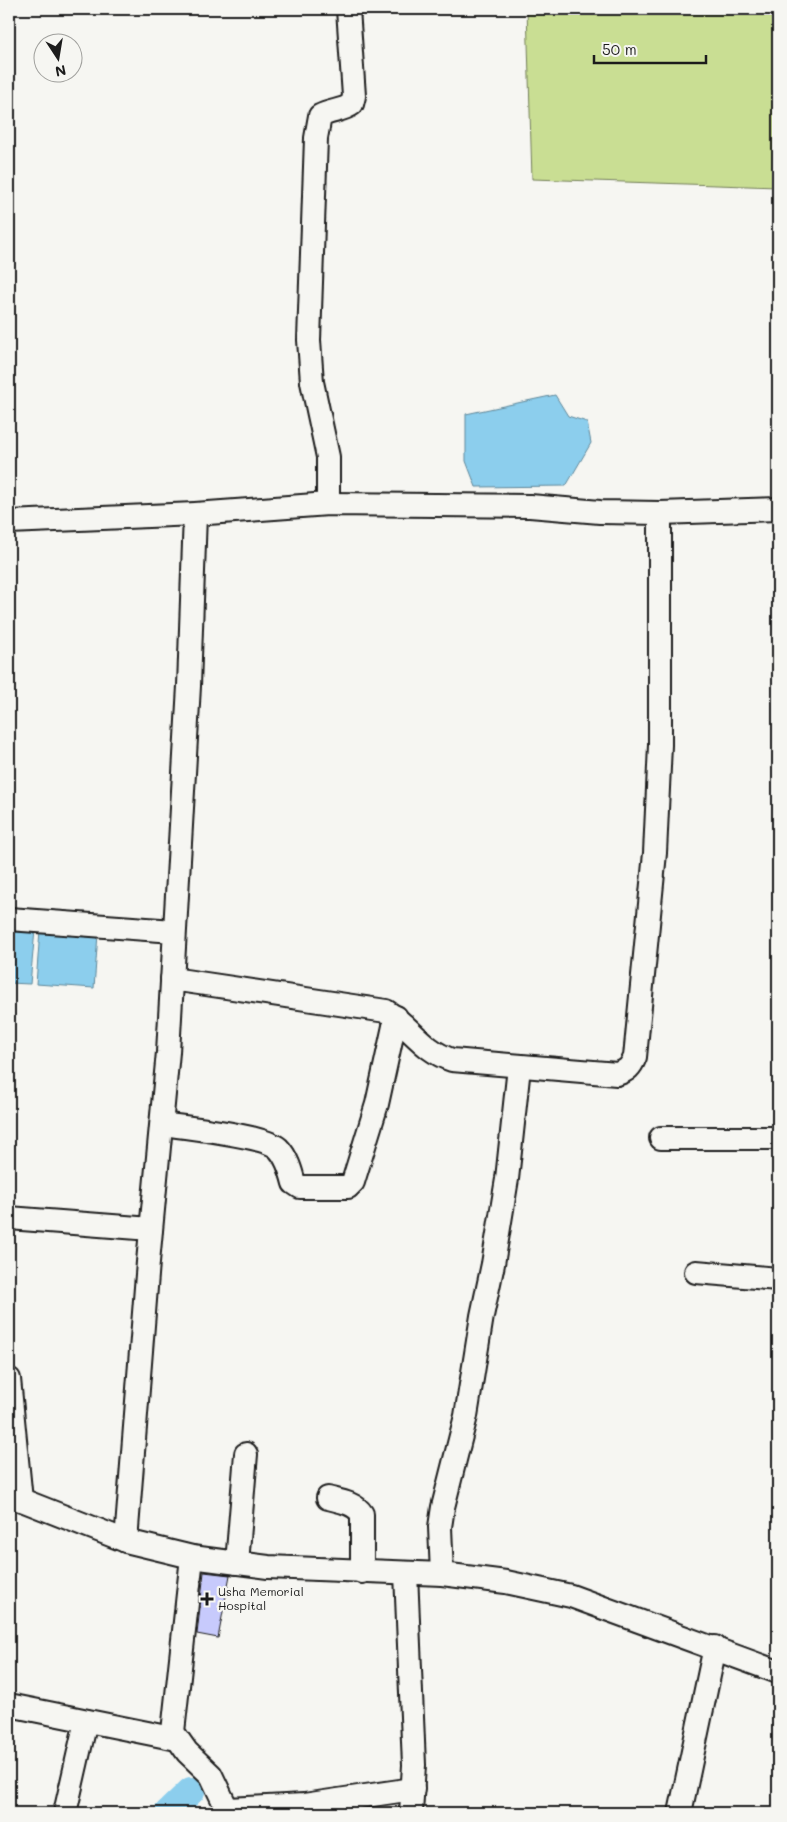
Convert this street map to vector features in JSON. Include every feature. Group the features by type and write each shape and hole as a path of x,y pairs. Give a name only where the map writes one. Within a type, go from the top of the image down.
{"street":[{"path":"328,504 328,457 312,382 309,340 316,138 320,116 346,108 352,104 354,96 348,9"},
{"path":"9,522 195,514 328,504 530,506 600,512 660,513 778,509"},
{"path":"172,979 386,1011 396,1017 427,1047 441,1056 452,1060 617,1074 626,1071 632,1066 635,1057 655,853 660,745 660,513"},
{"path":"126,1541 151,1229 163,1124 189,686 195,514"},
{"path":"9,919 174,931"},
{"path":"163,1124 259,1140 276,1146 284,1155 294,1183 300,1187 348,1187 353,1182 377,1104 396,1017"},
{"path":"442,1574 440,1527 443,1507 466,1416 482,1316 494,1264 507,1179 519,1067"},
{"path":"661,1138 778,1138"},
{"path":"9,1218 151,1229"},
{"path":"696,1272 778,1279"},
{"path":"9,1379 15,1498 126,1541 192,1557 268,1567 442,1574 506,1582 571,1596 715,1647 778,1672"},
{"path":"237,1563 246,1454"},
{"path":"328,1498 352,1505 362,1514 362,1572"},
{"path":"192,1557 172,1725 177,1739 210,1775 228,1811 304,1805 413,1789"},
{"path":"406,1573 414,1765 411,1813"},
{"path":"680,1813 715,1647"},
{"path":"9,1705 177,1739"},
{"path":"65,1813 86,1721"}],"green space":[{"path":"527,9 778,9 778,187 532,179"}],"water":[{"path":"555,395 568,416 587,422 591,443 566,486 476,487 466,461 466,414"},
{"path":"9,928 35,930 30,984 9,983"},
{"path":"40,930 98,934 94,988 36,984"}],"building":[{"path":"204,1572 230,1575 218,1638 197,1634"}],"waterway":[{"path":"168,1813 191,1791"}],"place":[{"name":"Usha Memorial Hospital","path":"207,1599"}]}
